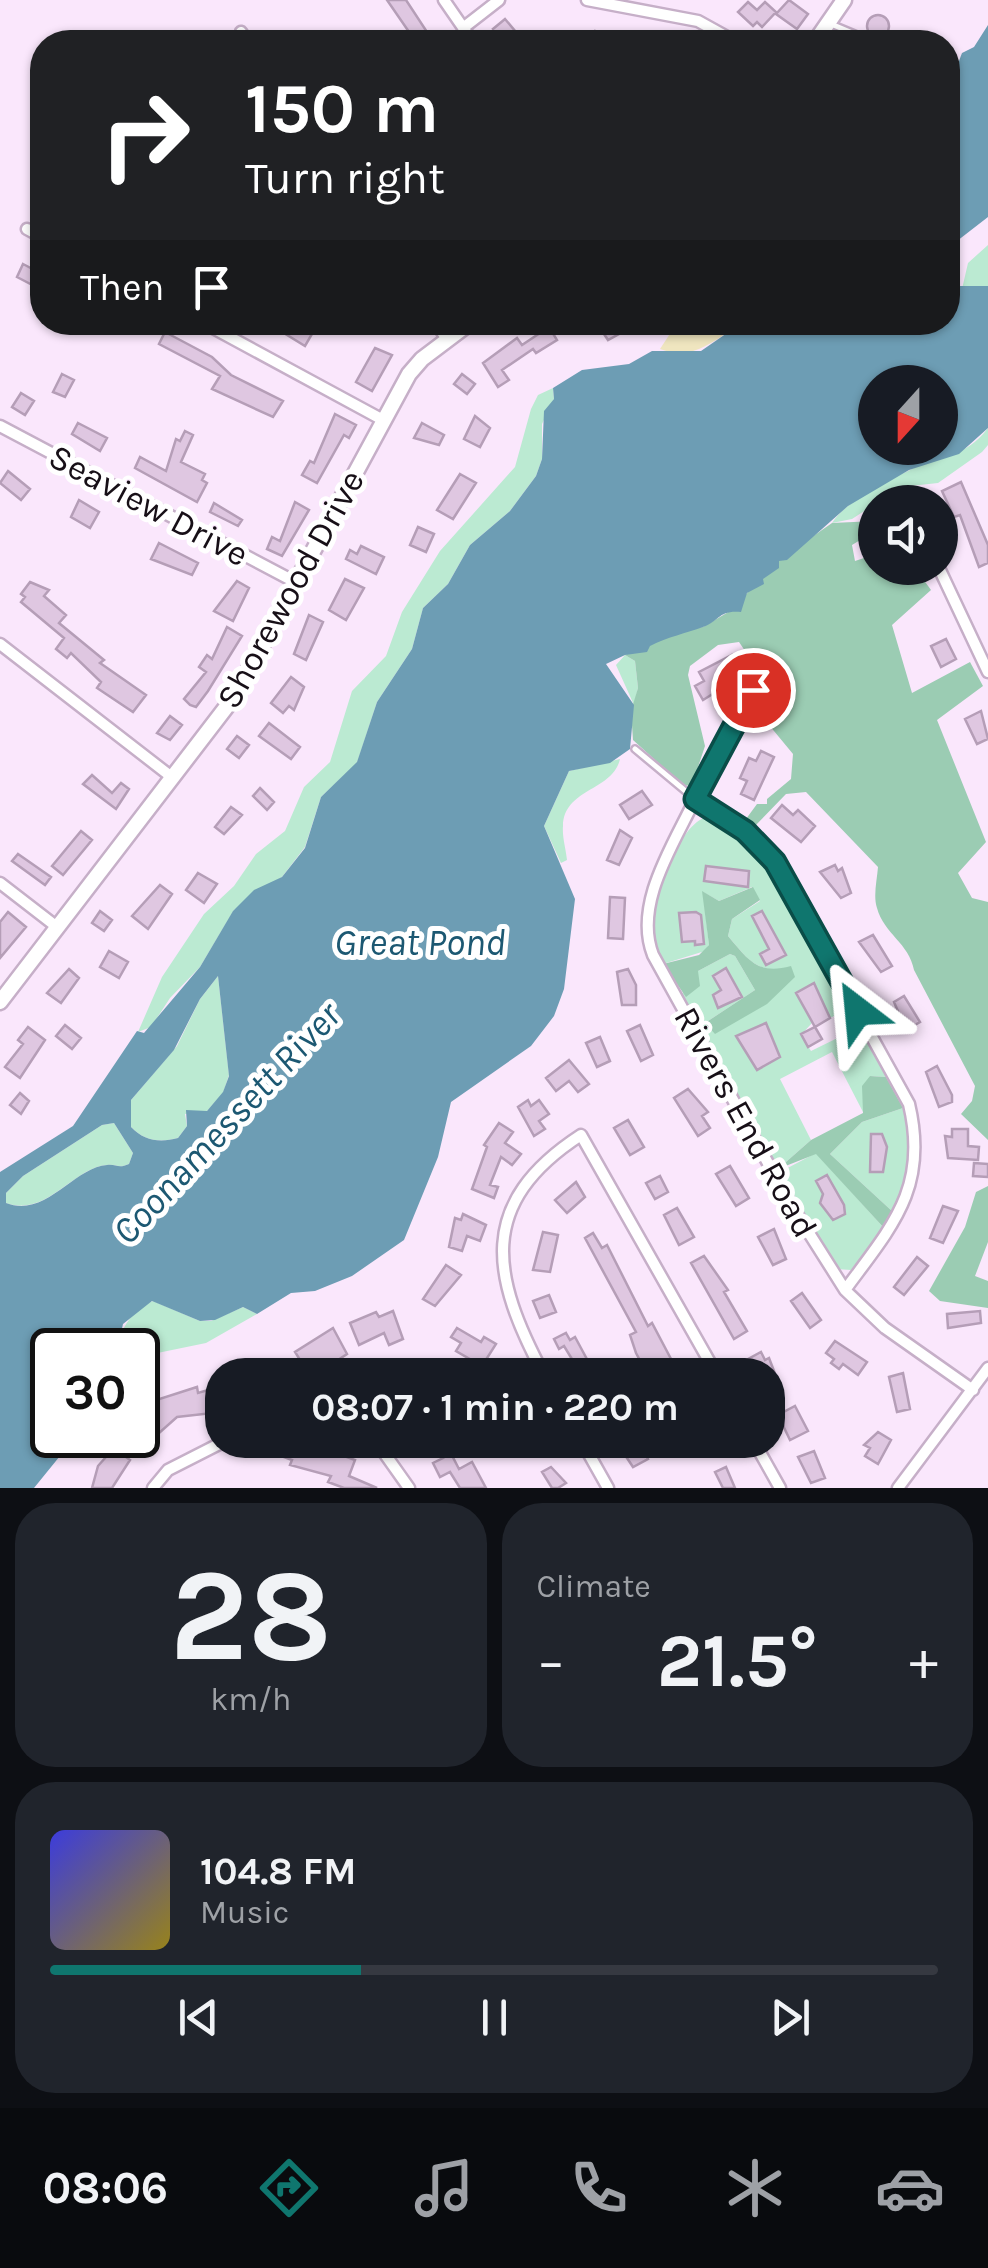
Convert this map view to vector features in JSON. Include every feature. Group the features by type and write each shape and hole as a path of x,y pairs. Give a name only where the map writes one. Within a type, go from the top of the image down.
{"street":[{"path":"444,0 463,28 499,0"},
{"path":"587,0 698,21 714,30"},
{"path":"823,30 844,0"},
{"path":"226,335 383,420"},
{"path":"443,335 446,340"},
{"name":"Shorewood Drive","path":"0,1002 234,697 299,584 383,420 422,358 453,335"},
{"name":"Seaview Drive","path":"0,426 299,584"},
{"path":"948,585 988,672"},
{"path":"0,644 173,778"},
{"path":"695,799 745,831 775,862 909,1104 916,1140 912,1184 890,1229 845,1290"},
{"name":"Rivers End Road","path":"695,799 648,906 648,943 781,1187 845,1290 885,1328 973,1390"},
{"path":"0,883 57,928"},
{"path":"535,1358 504,1290 503,1243 526,1182 555,1152 582,1136 707,1358"},
{"path":"898,1488 988,1368"},
{"path":"153,1488 168,1470 205,1451"},
{"path":"388,1458 410,1488"},
{"path":"592,1458 608,1488"},
{"path":"763,1458 780,1488"}],"lane":[{"path":"829,22 847,30"},
{"path":"635,749 695,799 753,690"}],"green space":[{"path":"988,245 988,286 962,289 968,263"},
{"path":"553,388 554,399 542,424 542,459 536,476 510,511 470,545 448,584 423,608 412,649 377,702 357,763 321,797 305,847 282,877 234,910 200,967 170,998 151,1027 138,1032 162,977 204,914 234,886 256,854 285,831 304,787 330,762 352,691 386,656 402,612 440,551 515,467 531,409 538,395"},
{"path":"988,428 988,445 982,452 938,483 881,485 924,465 958,465 958,452"},
{"path":"858,499 858,515 832,523 838,515"},
{"path":"858,522 858,541 852,545 855,561 858,560 858,585 927,585 931,590 892,625 912,693 970,662 983,686 937,720 986,842 958,873 972,898 988,902 988,1140 961,1114 972,1101 975,1086 907,953 880,917 875,898 878,867 806,792 786,794 755,826 746,819 757,804 767,804 767,799 791,779 793,754 759,713 756,667 739,642 718,645 690,666 688,675 705,746 692,785 684,786 633,740 631,711 638,688 635,661 625,655 689,628 703,627 730,611 779,560 832,523"},
{"path":"625,655 635,661 638,688 634,705 616,665"},
{"path":"620,759 608,778 571,804 565,814 567,860 561,863 544,826 569,771"},
{"path":"704,818 727,825 749,842 770,867 808,927 850,1008 830,1018 815,984 797,993 812,1023 801,1035 811,1051 860,1027 886,1077 870,1076 863,1112 832,1052 780,1079 811,1140 778,1169 681,995 698,971 730,954 735,956 755,990 705,1023 710,1032 791,967 770,969 755,964 728,936 732,919 760,901 752,887 719,901 703,892 709,945 705,951 663,964 653,943 654,912 665,873 683,838"},
{"path":"753,887 760,900 732,919 728,936 755,964 770,969 791,966 795,977 767,1004 715,1034 705,1023 755,990 735,956 730,954 698,971 700,986 686,997 663,964 699,955 709,945 702,891 719,901"},
{"path":"218,976 229,1075 223,1093 207,1111 185,1114 187,1126 178,1138 147,1138 131,1127 131,1100 177,1046 200,999"},
{"path":"870,1076 886,1077 903,1108 862,1122 830,1154 893,1212 884,1228 816,1154 778,1169 811,1140 863,1113 862,1086"},
{"path":"903,1108 909,1161 904,1187 893,1212 830,1154 862,1122"},
{"path":"114,1123 133,1153 129,1164 95,1168 34,1204 6,1203 6,1193 23,1176 102,1125"},
{"path":"816,1153 884,1228 851,1270 836,1269 830,1262 780,1172"},
{"path":"988,1186 988,1242 975,1276 988,1281 988,1308 940,1301 929,1291 965,1227 976,1192"},
{"path":"153,1301 200,1321 211,1321 243,1307 257,1314 206,1343 160,1352 160,1328 124,1328 139,1309"}],"sand":[{"path":"669,335 724,335 689,352 660,349"}],"water":[{"path":"988,25 988,217 960,239 960,58 974,47"},
{"name":"Great Pond","path":"960,286 988,286 988,428 958,454 958,365 858,365 858,465 925,465 884,485 858,485 858,500 787,560 779,561 779,568 763,579 764,584 747,593 741,612 723,614 709,625 650,646 647,652 625,655 606,664 634,705 630,749 610,763 569,771 544,826 575,899 564,989 554,1016 531,1046 451,1102 438,1157 404,1240 352,1276 315,1291 291,1293 257,1314 243,1307 215,1320 200,1321 152,1301 122,1328 30,1328 30,1458 58,1458 34,1488 0,1488 0,1172 73,1126 137,1031 144,1033 200,967 233,911 254,890 282,877 305,848 321,797 357,762 377,702 412,649 423,608 448,584 470,545 510,511 536,476 542,459 544,411 554,399 553,388 582,370 629,364 652,351 701,351 724,335 960,335","holes":["218,976 229,1076 223,1092 207,1111 186,1110 187,1126 178,1138 147,1138 131,1127 131,1100 174,1050 200,999","114,1123 133,1153 129,1164 95,1168 34,1204 6,1203 6,1193 23,1176 102,1125"]}],"building":[{"path":"387,0 406,0 426,30 408,30"},
{"path":"789,0 808,14 797,29 776,14"},
{"path":"748,2 757,10 765,2 776,12 762,27 757,22 753,26 738,12"},
{"path":"874,16 882,16 888,22 888,30 868,30 868,22"},
{"path":"505,19 514,30 494,30"},
{"path":"23,264 30,268 30,284 17,277"},
{"path":"164,335 171,335 212,357 231,375 283,401 273,417 212,389 220,376 159,344"},
{"path":"287,335 311,335 305,346"},
{"path":"537,335 554,335 557,340 536,353 533,349 502,370 509,380 498,387 483,363 517,338 522,345"},
{"path":"375,348 392,355 372,391 356,382"},
{"path":"62,374 74,380 65,397 53,392"},
{"path":"462,374 475,384 467,394 454,384"},
{"path":"21,393 34,401 25,415 12,407"},
{"path":"335,414 356,425 349,438 344,435 317,483 302,475 310,461 314,463"},
{"path":"475,416 490,428 480,447 464,439"},
{"path":"78,423 107,438 100,451 72,434"},
{"path":"422,423 444,435 439,445 414,438"},
{"path":"185,431 193,435 181,462 205,474 202,480 207,483 197,502 135,468 140,457 166,471 176,439 180,441"},
{"path":"8,471 30,489 21,500 0,483"},
{"path":"460,474 476,483 453,519 437,510"},
{"path":"961,482 988,545 988,563 979,567 958,516 958,485 955,485"},
{"path":"79,500 99,512 90,528 71,517"},
{"path":"295,502 309,510 282,556 267,549 272,537 280,541"},
{"path":"214,503 242,520 238,526 210,512"},
{"path":"418,527 434,534 426,552 410,545"},
{"path":"159,543 198,563 192,575 151,559"},
{"path":"361,546 384,557 376,574 346,559 350,550 357,554"},
{"path":"345,579 364,588 346,620 329,610"},
{"path":"237,581 249,588 233,621 214,611"},
{"path":"30,582 49,590 44,596 66,615 59,623 104,660 100,663 146,695 133,712 97,688 101,682 71,653 67,658 56,649 64,638 21,602 25,597 21,594"},
{"path":"309,615 323,622 306,660 294,654"},
{"path":"227,627 242,636 196,707 190,705 184,699 206,672 199,667 207,655 212,659"},
{"path":"946,639 956,659 941,667 931,646"},
{"path":"732,655 741,669 714,683 719,690 703,700 695,686 704,681 699,672"},
{"path":"291,677 304,687 294,710 289,706 283,713 271,703"},
{"path":"981,711 988,739 977,744 965,719"},
{"path":"170,716 182,725 170,740 157,733"},
{"path":"269,723 300,747 291,759 259,736"},
{"path":"237,736 249,745 239,758 227,749"},
{"path":"761,751 774,757 754,800 741,794 747,781 740,778 749,758 756,761"},
{"path":"92,775 112,793 121,783 129,789 116,809 83,784"},
{"path":"260,788 274,802 267,810 253,796"},
{"path":"642,791 652,805 629,819 620,805"},
{"path":"782,805 793,815 798,810 815,826 801,842 771,818"},
{"path":"231,807 242,815 224,834 215,827"},
{"path":"620,830 632,838 619,865 607,860"},
{"path":"81,831 92,840 63,875 52,866"},
{"path":"18,854 51,877 45,885 12,861"},
{"path":"835,865 838,871 842,868 851,893 841,898 820,872"},
{"path":"706,866 749,871 748,887 704,881"},
{"path":"198,873 217,884 204,903 186,890"},
{"path":"160,885 172,894 148,929 132,916"},
{"path":"610,897 625,898 623,939 608,938"},
{"path":"100,911 112,920 104,931 92,923"},
{"path":"762,911 786,955 766,965 760,954 769,949 752,916"},
{"path":"8,912 26,927 0,958 0,922"},
{"path":"679,913 701,915 704,944 682,942"},
{"path":"873,935 892,966 881,972 859,942"},
{"path":"109,951 128,962 119,978 100,967"},
{"path":"726,968 742,997 718,1008 713,995 721,990 713,976"},
{"path":"69,969 79,978 61,1003 47,993"},
{"path":"628,969 636,985 636,1005 622,1005 617,972"},
{"path":"814,983 830,1018 815,1027 796,993"},
{"path":"904,996 920,1022 906,1030 894,1002"},
{"path":"766,1023 780,1057 757,1070 736,1036"},
{"path":"65,1025 81,1038 72,1049 56,1036"},
{"path":"640,1025 653,1055 641,1061 627,1031"},
{"path":"28,1027 45,1040 20,1078 5,1067 23,1044 18,1040"},
{"path":"815,1027 822,1039 808,1047 801,1034"},
{"path":"600,1037 610,1061 597,1067 586,1043"},
{"path":"569,1060 589,1084 578,1092 569,1081 556,1091 546,1078"},
{"path":"937,1066 952,1095 952,1102 939,1107 926,1072"},
{"path":"688,1089 708,1112 702,1116 710,1128 698,1136 674,1098"},
{"path":"20,1093 29,1101 21,1114 10,1105"},
{"path":"528,1100 531,1106 539,1100 549,1114 539,1121 545,1129 534,1136 518,1107"},
{"path":"628,1120 644,1147 630,1155 614,1128"},
{"path":"499,1123 513,1132 505,1143 521,1154 512,1165 501,1157 490,1185 498,1187 494,1198 472,1189 487,1147 484,1145"},
{"path":"952,1129 968,1129 968,1146 979,1147 978,1160 948,1158 945,1136 952,1137"},
{"path":"871,1134 882,1134 887,1147 883,1172 870,1172"},
{"path":"974,1163 988,1164 988,1177 973,1176"},
{"path":"730,1166 749,1198 736,1206 716,1174"},
{"path":"827,1175 844,1205 845,1214 833,1220 820,1203 823,1194 816,1181"},
{"path":"660,1176 668,1192 655,1199 646,1183"},
{"path":"576,1182 585,1197 567,1213 555,1200"},
{"path":"943,1206 958,1211 943,1243 930,1238"},
{"path":"677,1208 694,1237 679,1245 664,1215"},
{"path":"463,1214 486,1225 480,1241 467,1236 462,1251 449,1247 455,1218 461,1220"},
{"path":"774,1229 786,1259 773,1265 758,1237"},
{"path":"543,1232 558,1235 550,1272 533,1270"},
{"path":"593,1233 602,1248 607,1245 648,1326 652,1323 670,1358 639,1358 630,1335 636,1332 585,1238"},
{"path":"704,1256 728,1290 724,1292 747,1331 734,1339 691,1263"},
{"path":"917,1257 928,1266 904,1295 894,1287"},
{"path":"446,1265 461,1275 435,1306 423,1299"},
{"path":"802,1293 821,1320 810,1328 791,1301"},
{"path":"549,1295 556,1312 540,1318 533,1301"},
{"path":"393,1311 403,1339 389,1345 384,1333 359,1345 350,1323 376,1312 379,1317"},
{"path":"980,1311 981,1323 948,1328 947,1314"},
{"path":"333,1328 347,1354 341,1358 299,1358 295,1352"},
{"path":"457,1328 481,1342 484,1337 496,1344 487,1358 468,1358 456,1351 461,1343 451,1337"},
{"path":"566,1333 570,1340 575,1337 586,1358 571,1358 564,1346 559,1349 554,1339"},
{"path":"835,1341 867,1362 858,1375 843,1364 839,1369 831,1363 834,1359 826,1353"},
{"path":"903,1373 910,1409 897,1412 889,1377"},
{"path":"197,1387 198,1393 205,1391 205,1414 177,1417 160,1432 160,1399"},
{"path":"795,1406 808,1431 790,1440 785,1430 785,1411"},
{"path":"878,1432 891,1440 878,1464 865,1456 870,1448 864,1445"},
{"path":"814,1451 825,1478 811,1483 798,1457"},
{"path":"105,1458 130,1460 112,1488 92,1488 98,1466"},
{"path":"287,1458 350,1458 355,1460 349,1476 377,1488 344,1488 328,1482 331,1476 290,1465 292,1460"},
{"path":"453,1458 459,1469 472,1462 486,1488 460,1488 450,1472 440,1477 433,1463"},
{"path":"627,1458 648,1459 633,1467"},
{"path":"551,1467 566,1483 558,1488 552,1488 542,1472"},
{"path":"726,1467 735,1488 723,1488 715,1472"}],"route":[{"path":"753,690 695,799 745,831 775,862 858,1011"}],"water label":[{"name":"Coonamessett River","path":"226,1123"}]}
